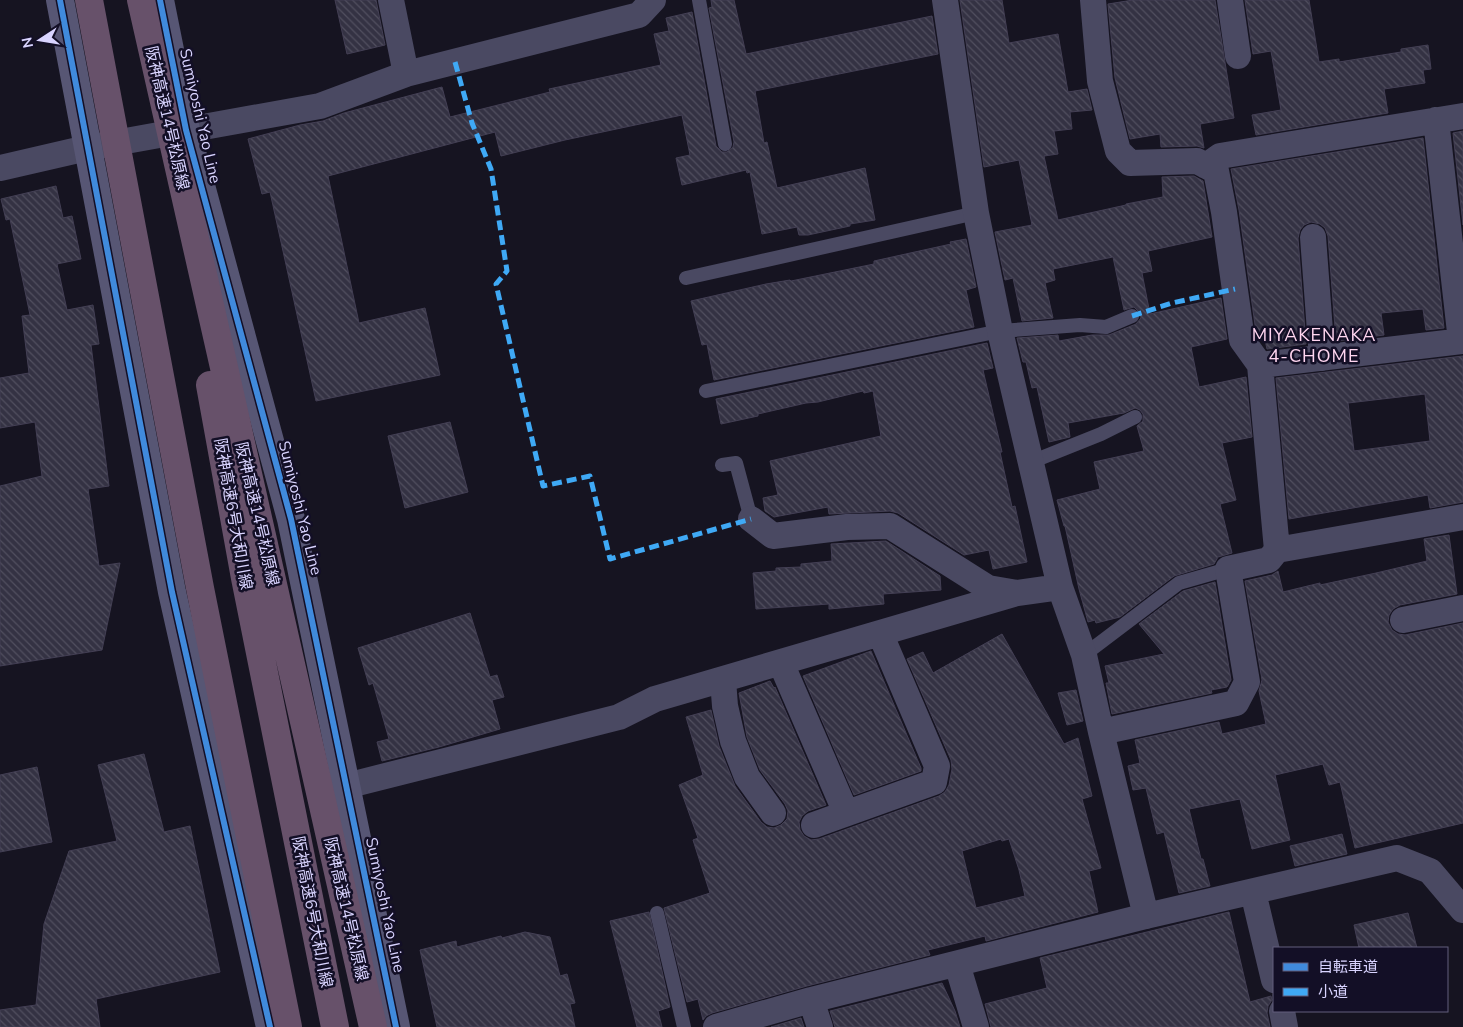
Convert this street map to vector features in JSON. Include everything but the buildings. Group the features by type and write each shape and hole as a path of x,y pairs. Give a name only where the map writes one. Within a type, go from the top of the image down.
{"highway":[{"path":"89,0 200,588 288,1027"},
{"name":"阪神高速6号大和川線","path":"140,0 245,578 335,1027"},
{"name":"阪神高速14号松原線","path":"140,0 373,1027"}],"main road":[{"path":"60,0 172,592 270,1027"},
{"name":"Sumiyoshi Yao Line","path":"160,0 186,130 291,519 396,1027"}],"street":[{"path":"391,0 406,74"},
{"path":"945,0 976,213 1000,330 1060,587 1084,655 1146,916"},
{"path":"1093,0 1100,82 1118,151 1130,163 1197,161 1216,171 1224,212 1242,340 1260,365 1277,550"},
{"path":"1230,0 1238,56"},
{"path":"0,168 87,148 320,106 406,74 643,5"},
{"path":"1206,166 1220,156 1463,116"},
{"path":"1260,365 1462,341 1436,120"},
{"path":"1313,237 1322,358"},
{"path":"1101,732 1236,703 1247,682 1228,569 1269,560 1277,550 1463,517"},
{"path":"751,519 773,536 847,527 890,526 988,588 1018,593"},
{"path":"346,786 619,717 655,699 1018,593 1060,587"},
{"path":"1403,620 1463,608"},
{"path":"814,825 934,782 937,766 880,633"},
{"path":"781,663 846,813"},
{"path":"723,680 725,706 736,750 747,777 773,813"},
{"path":"716,1027 812,1000 1146,916 1397,858 1430,871 1463,910"},
{"path":"1253,892 1273,976"},
{"path":"957,964 976,1027"},
{"path":"812,1000 820,1027"},
{"path":"1282,1012 1286,1027"}],"lane":[{"path":"699,0 725,144"},
{"path":"686,278 976,213"},
{"path":"706,391 1000,330 1080,325 1106,327 1132,316"},
{"path":"1031,462 1135,418"},
{"path":"722,466 736,462 751,519"},
{"path":"1084,655 1179,584 1228,569"},
{"path":"657,913 684,1027"}],"marked path":[{"path":"455,62 472,123 491,169 507,271 496,284 543,486 590,476 610,559 751,519"},
{"path":"1132,316 1172,303 1235,289"}],"cycle path":[{"path":"60,0 172,592 270,1027"},
{"path":"160,0 186,130 291,519 396,1027"}],"district":[{"name":"MIYAKENAKA 4-CHOME","path":"1314,345"}]}
